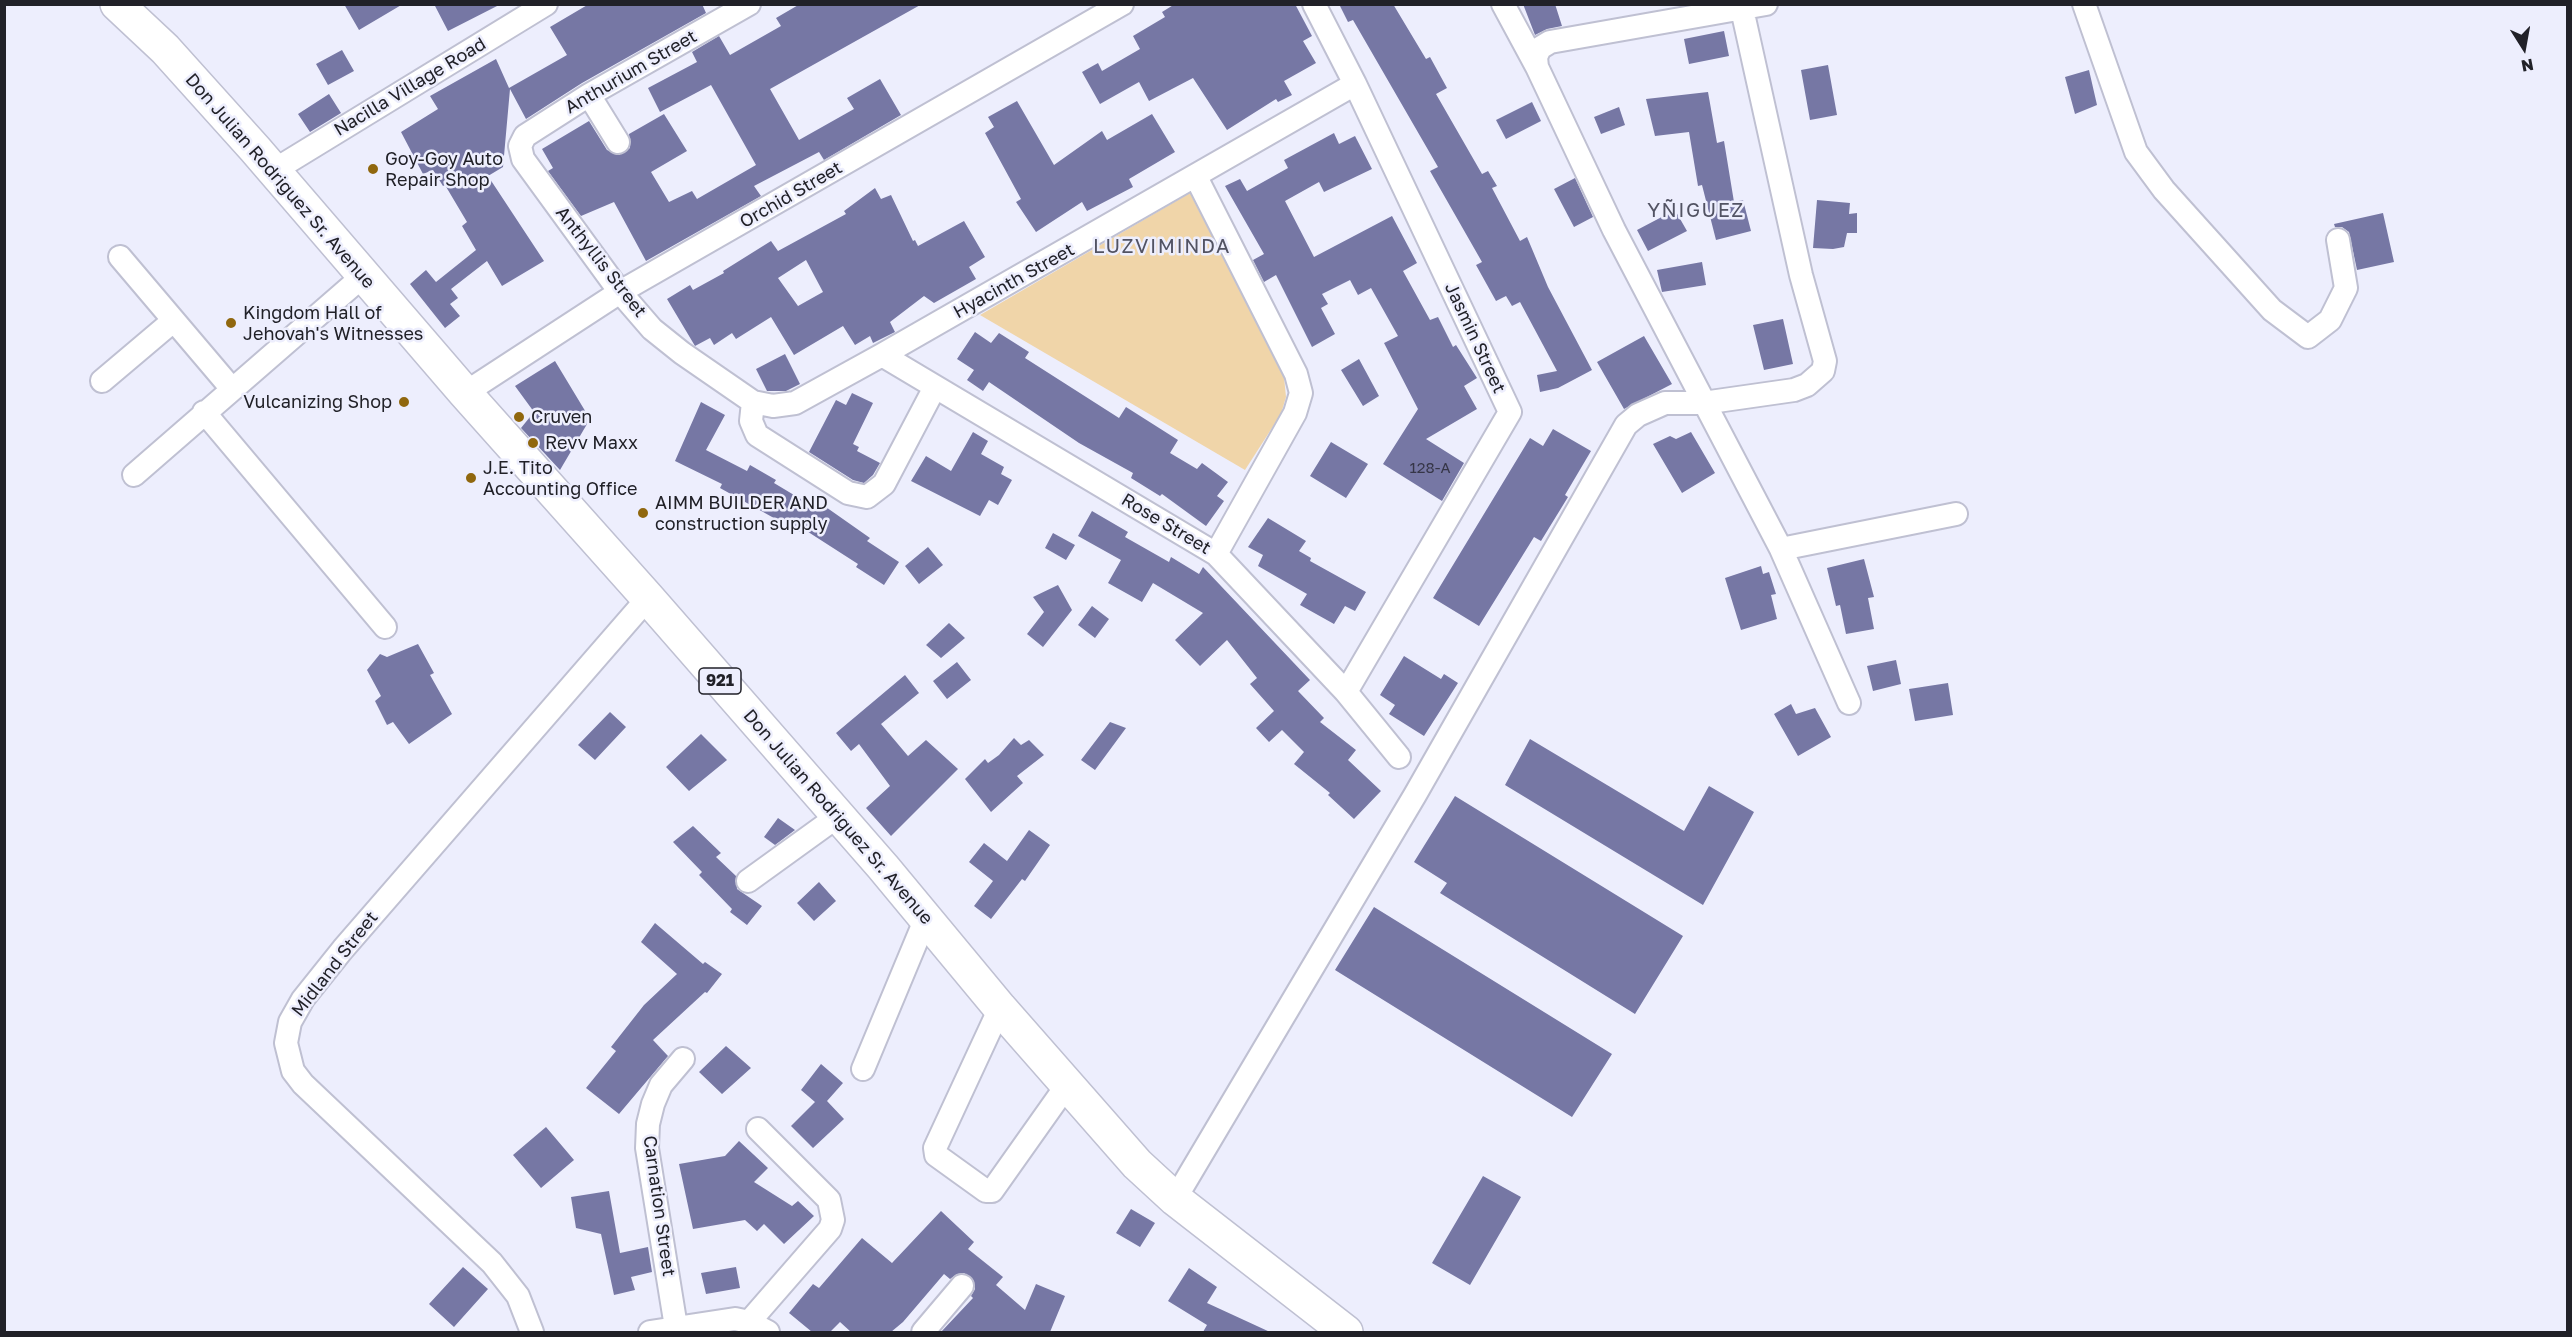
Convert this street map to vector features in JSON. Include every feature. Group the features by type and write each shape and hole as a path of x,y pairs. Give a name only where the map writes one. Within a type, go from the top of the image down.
{"main road":[{"name":"Don Julian Rodriguez Sr. Avenue","path":"117,4 165,49 273,171 465,393 838,816 1000,1008 1137,1164 1175,1200 1346,1332"}],"street":[{"name":"Anthurium Street","path":"520,146 525,136 589,95 749,4"},
{"name":"Orchid Street","path":"465,393 620,292 1122,4"},
{"name":"Jasmin Street","path":"1314,4 1355,84 1510,412 1346,692"},
{"path":"1503,4 1537,67 1614,230 1781,549 1849,703"},
{"path":"1537,67 1536,57 1540,48 1550,42 1766,4"},
{"path":"2084,4 2136,152 2164,190 2272,310 2308,337 2330,320 2346,288 2338,240"},
{"name":"Nacilla Village Road","path":"273,171 538,7"},
{"path":"1175,1200 1415,795 1626,425 1638,415 1665,403 1703,403 1794,390 1816,378 1823,371 1825,361 1801,275 1742,9"},
{"name":"Hyacinth Street","path":"795,403 1196,177 1355,84"},
{"path":"589,95 618,142"},
{"name":"Anthyllis Street","path":"520,146 523,159 620,292 667,342 753,402 773,406 795,403"},
{"path":"1196,177 1296,374 1301,393 1295,413 1216,554"},
{"path":"120,258 232,389"},
{"path":"134,476 204,412 363,276"},
{"path":"102,381 173,321"},
{"name":"Rose Street","path":"882,355 1216,554 1346,692 1399,757"},
{"path":"753,402 751,421 757,435 848,493 867,496 884,484 935,387"},
{"path":"204,412 385,627"},
{"path":"1781,549 1956,514"},
{"name":"Midland Street","path":"532,1332 518,1296 492,1263 303,1084 293,1071 286,1043 290,1022 303,999 343,949 648,598"},
{"path":"748,881 838,816"},
{"path":"863,1069 926,918"},
{"path":"1000,1008 935,1148 936,1155 986,1191 992,1191 1067,1085"},
{"name":"Carnation Street","path":"676,1327 648,1140 653,1104 661,1085 683,1059"},
{"path":"651,1332 735,1318 759,1327 830,1229 833,1220 829,1200 758,1128"},
{"path":"922,1332 962,1286"}],"shaded area":[{"path":"1190,193 1284,377 1286,397 1281,414 1245,470 980,315"}],"building":[{"path":"344,4 403,4 359,30"},
{"path":"434,4 501,4 448,31"},
{"path":"589,4 702,4 706,13 582,83 526,119 510,89 503,167 488,176 544,261 502,286 487,261 451,289 458,298 450,304 460,316 445,328 410,284 426,270 436,282 476,250 462,226 467,222 445,185 443,186 433,170 423,174 401,132 438,109 430,96 496,59 509,88 567,55 550,27"},
{"path":"800,4 922,4 770,89 799,140 854,109 847,98 880,79 901,115 824,160 819,152 754,186 761,196 646,261 614,202 581,216 548,171 553,168 542,149 589,121 607,150 619,155 630,148 629,134 664,114 687,151 651,172 669,202 692,191 697,199 756,165 711,85 660,112 648,88 697,62 692,52 719,36 730,55 781,26 776,18"},
{"path":"1175,4 1295,4 1312,36 1303,41 1316,63 1284,81 1292,95 1278,102 1276,99 1227,130 1193,78 1149,101 1139,82 1100,104 1082,72 1098,63 1102,71 1140,49 1133,36 1165,17 1162,12"},
{"path":"1339,4 1393,4 1426,59 1430,57 1447,88 1436,94 1482,174 1488,171 1497,186 1492,188 1520,241 1527,237 1548,287 1592,370 1558,388 1540,392 1537,375 1557,371 1520,302 1512,306 1506,296 1496,301 1476,265 1482,262 1430,171 1438,167 1353,20 1348,22"},
{"path":"1523,4 1555,4 1562,26 1547,29 1535,35"},
{"path":"1724,31 1729,56 1689,64 1684,39"},
{"path":"342,50 354,71 328,85 316,64"},
{"path":"1828,65 1837,115 1810,120 1801,70"},
{"path":"2089,70 2097,105 2075,114 2065,77"},
{"path":"1708,92 1717,143 1724,141 1734,202 1743,200 1751,231 1716,240 1702,185 1698,186 1689,132 1655,136 1646,99"},
{"path":"329,94 341,113 310,132 298,114"},
{"path":"1017,101 1054,165 1102,131 1107,140 1152,114 1175,152 1129,179 1133,187 1087,211 1082,202 1036,232 1016,202 1021,199 985,133 994,127 988,117"},
{"path":"1532,102 1541,121 1506,139 1496,120"},
{"path":"1619,107 1625,125 1601,134 1594,117"},
{"path":"1334,133 1339,144 1355,136 1372,169 1324,192 1319,182 1285,201 1314,257 1392,216 1417,263 1403,271 1430,320 1438,317 1453,347 1456,345 1477,378 1464,386 1477,409 1426,439 1464,463 1442,501 1383,464 1418,409 1384,343 1398,336 1371,288 1358,295 1350,280 1322,294 1328,304 1321,308 1335,334 1312,347 1276,275 1264,282 1253,260 1264,254 1225,186 1240,179 1247,191 1288,168 1284,160"},
{"path":"1575,178 1593,217 1574,227 1554,189"},
{"path":"875,188 881,199 891,195 913,241 915,240 918,246 964,221 985,257 969,267 976,279 934,303 924,296 890,322 895,332 873,343 870,336 855,345 843,326 794,355 771,317 736,339 732,333 714,345 710,338 695,346 667,299 690,285 693,290 724,273 723,271 771,241 778,251 846,214 844,211","holes":["806,260 823,292 798,306 778,278"]},
{"path":"1817,200 1850,203 1849,214 1857,213 1857,233 1847,233 1844,247 1813,248"},
{"path":"1675,210 1687,231 1648,251 1637,230"},
{"path":"2383,213 2394,262 2357,270 2349,232 2342,227 2335,227 2334,224"},
{"path":"1702,262 1706,285 1662,292 1657,270"},
{"path":"1783,319 1793,364 1764,370 1753,325"},
{"path":"975,332 991,343 999,333 1029,352 1025,358 1119,418 1126,407 1178,440 1170,453 1197,469 1202,463 1228,482 1217,496 1224,501 1206,526 1162,494 1160,496 1131,478 1133,473 1079,443 989,382 983,391 967,380 974,370 957,359"},
{"path":"1644,336 1672,384 1624,409 1597,362"},
{"path":"785,354 800,384 786,391 767,391 756,369"},
{"path":"1359,359 1379,396 1363,406 1341,370"},
{"path":"555,361 590,419 560,470 521,428 534,412 515,386"},
{"path":"852,393 873,403 853,444 859,447 857,451 880,463 873,475 864,483 853,480 809,452 836,400 846,405"},
{"path":"701,402 725,415 706,450 747,471 750,465 776,480 774,483 819,510 823,505 870,538 867,541 899,562 884,585 856,567 858,564 802,528 799,532 720,488 722,484 675,461"},
{"path":"1553,429 1591,451 1565,495 1568,497 1541,541 1534,537 1479,626 1433,598 1530,438 1543,446"},
{"path":"973,432 988,441 981,454 1004,467 1001,474 1012,480 998,505 989,500 980,516 911,481 926,456 951,471"},
{"path":"1691,432 1715,473 1682,493 1653,444 1670,436 1676,439"},
{"path":"1331,442 1368,464 1346,498 1310,476"},
{"path":"1092,511 1128,532 1125,537 1169,562 1171,557 1199,574 1203,567 1310,680 1298,691 1324,718 1320,722 1356,750 1348,760 1381,791 1354,819 1328,795 1330,793 1294,764 1304,752 1282,730 1269,742 1256,728 1274,711 1250,684 1257,678 1227,640 1200,666 1175,640 1203,613 1153,583 1142,602 1108,583 1121,560 1078,536"},
{"path":"1268,518 1306,541 1299,551 1311,558 1310,561 1366,592 1355,611 1345,606 1334,624 1300,605 1307,594 1258,566 1263,555 1248,547"},
{"path":"1053,533 1075,545 1066,560 1045,548"},
{"path":"928,547 943,565 919,584 905,566"},
{"path":"1864,559 1874,597 1868,598 1874,629 1846,634 1840,605 1836,606 1827,568"},
{"path":"1761,566 1763,574 1769,572 1776,594 1771,595 1777,619 1741,630 1725,578"},
{"path":"1058,585 1072,610 1043,647 1027,634 1044,612 1033,597"},
{"path":"1092,606 1109,619 1095,638 1078,625"},
{"path":"949,623 965,638 941,658 926,645"},
{"path":"418,644 434,673 430,675 452,714 409,744 393,722 387,725 375,701 381,696 367,670 380,654 387,657"},
{"path":"1404,656 1441,679 1444,674 1458,683 1424,736 1389,714 1395,705 1380,695"},
{"path":"1896,660 1901,684 1873,691 1867,666"},
{"path":"957,662 971,680 947,699 933,681"},
{"path":"905,675 919,693 881,724 908,756 926,740 958,769 891,836 866,808 890,786 859,744 851,751 836,733"},
{"path":"1948,683 1953,715 1915,721 1909,689"},
{"path":"1791,704 1796,714 1815,708 1831,737 1798,756 1774,714"},
{"path":"610,712 626,727 595,760 578,745"},
{"path":"1110,722 1126,728 1095,770 1081,760"},
{"path":"701,734 727,760 689,791 666,767"},
{"path":"1014,738 1021,745 1029,740 1044,755 1017,776 1023,783 991,812 965,779 985,759 988,763 999,755"},
{"path":"1530,739 1684,831 1709,786 1754,812 1703,905 1505,785"},
{"path":"1455,796 1683,936 1635,1014 1440,893 1447,883 1414,862"},
{"path":"778,818 795,830 775,845 764,837"},
{"path":"693,826 721,853 716,857 736,876 737,889 762,906 747,925 730,912 732,909 699,875 702,872 673,842"},
{"path":"1029,830 1050,845 1025,881 1022,879 991,919 974,906 993,881 969,862 984,843 1007,861"},
{"path":"819,882 836,901 814,921 797,903"},
{"path":"1374,907 1612,1054 1572,1117 1335,970"},
{"path":"655,923 703,964 705,962 722,974 707,993 705,992 653,1040 668,1056 619,1114 586,1088 616,1051 611,1047 644,1005 677,974 641,942"},
{"path":"726,1046 751,1068 722,1094 699,1072"},
{"path":"821,1064 843,1083 827,1101 844,1119 813,1148 791,1126 815,1102 801,1090"},
{"path":"546,1127 574,1160 541,1188 513,1155"},
{"path":"739,1141 768,1168 754,1182 792,1206 798,1201 814,1216 784,1244 764,1224 757,1231 745,1220 693,1229 679,1164 725,1156"},
{"path":"1483,1176 1521,1197 1470,1285 1432,1263"},
{"path":"609,1191 620,1253 648,1247 652,1272 631,1277 635,1290 614,1295 601,1234 576,1228 571,1197"},
{"path":"1131,1209 1155,1223 1140,1247 1116,1233"},
{"path":"941,1211 974,1242 968,1249 1003,1277 996,1285 1025,1310 1036,1284 1065,1296 1050,1332 941,1332 973,1298 971,1296 975,1289 974,1281 964,1273 957,1274 950,1279 944,1274 903,1322 891,1332 851,1332 840,1322 830,1332 812,1332 789,1313 813,1284 819,1288 862,1238 892,1263"},
{"path":"463,1267 488,1289 454,1327 429,1304"},
{"path":"736,1267 740,1288 706,1294 701,1273"},
{"path":"1189,1268 1217,1287 1207,1303 1270,1332 1203,1332 1207,1325 1168,1301"}],"place":[{"name":"Goy-Goy Auto Repair Shop","path":"373,169"},
{"name":"Kingdom Hall of Jehovah's Witnesses","path":"231,323"},
{"name":"Vulcanizing Shop","path":"404,402"},
{"name":"Cruven","path":"519,417"},
{"name":"Revv Maxx","path":"533,443"},
{"name":"J.E. Tito Accounting Office","path":"471,478"},
{"name":"AIMM BUILDER AND construction supply","path":"643,513"}],"district":[{"name":"YÑIGUEZ","path":"1696,211"},
{"name":"LUZVIMINDA","path":"1162,247"}]}
